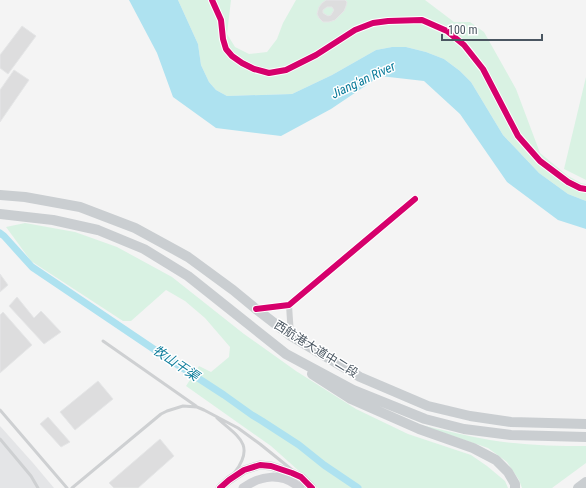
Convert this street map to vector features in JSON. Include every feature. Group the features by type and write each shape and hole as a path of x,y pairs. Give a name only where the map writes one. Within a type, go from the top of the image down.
{"main road":[{"name":"西航港大道中二段","path":"0,195 80,207 136,228 188,257 233,290 291,336 360,377 428,406 470,416 511,422 586,424"},
{"name":"西航港大道中二段","path":"0,214 53,220 98,230 144,249 188,276 286,354 354,390 426,419 464,429 511,435 586,437"},
{"path":"286,354 314,376 351,400 419,429 473,448 496,460 508,472 515,484 515,488"},
{"path":"578,488 586,482"}],"street":[{"path":"256,309 289,305 415,200"},
{"path":"289,305 291,336"},
{"path":"220,488 244,470 260,465 281,469 299,483"},
{"path":"243,488 254,481 270,477 283,478 312,488"}],"lane":[{"path":"104,341 197,407 238,428 260,444 299,483"},
{"path":"72,488 167,410 179,407 197,407"},
{"path":"0,410 67,488"},
{"path":"214,415 240,438 243,445 243,458 229,480"},
{"path":"0,439 31,476 38,488"}],"shaded area":[{"path":"0,426 33,463 54,488 0,488"}],"green space":[{"path":"178,0 231,0 227,34 235,47 249,54 267,52 277,39 283,23 296,0 425,0 454,22 470,22 484,32 516,89 540,153 568,176 586,184 586,201 568,194 539,173 503,135 471,82 460,71 444,59 426,52 406,47 392,47 376,50 332,75 292,94 227,96 216,90 209,82 201,65 198,44"},
{"path":"586,77 586,180 564,169"},
{"path":"25,223 75,232 117,247 172,277 244,334 296,371 356,409 408,434 471,455 505,481 508,488 318,488 271,446 186,386 199,366 211,372 229,357 230,347 205,318 185,301 166,290 131,321 123,321 31,261 6,227"},
{"path":"421,425 502,442 538,445 586,446 586,463 552,488 522,488 519,480 507,462 488,448"}],"water":[{"name":"Jiang'an River","path":"129,0 178,0 198,44 201,65 209,82 216,90 227,96 292,94 332,75 376,50 392,47 406,47 426,52 444,59 460,71 471,82 503,135 539,173 568,194 586,201 586,229 558,220 507,182 460,114 424,81 380,76 331,109 281,136 216,128 173,97 157,53"}],"building":[{"path":"326,0 345,0 347,2 344,11 335,20 329,22 323,22 317,14 322,3","holes":["327,7 332,7 334,10 331,15 328,16 323,13 323,10"]},
{"path":"22,26 36,36 8,74 0,68 0,55"},
{"path":"14,70 29,80 0,122 0,90"},
{"path":"0,274 8,285 0,292"},
{"path":"17,297 34,318 41,311 61,332 44,344 9,306"},
{"path":"3,312 32,345 0,373 0,315"},
{"path":"98,381 113,399 75,430 60,412"},
{"path":"48,417 70,442 61,447 40,424"},
{"path":"160,439 174,456 138,488 114,488 109,483"}],"waterway":[{"name":"牧山干渠","path":"0,233 32,267 299,445 324,465 358,488"}],"cycle path":[{"path":"212,0 221,20 223,39 226,49 232,56 242,63 254,69 269,73 286,70 316,55 355,30 373,23 422,20 447,31 464,45 483,69 518,136 540,161 568,182 580,188 586,189"},
{"path":"256,309 289,305 415,199"},
{"path":"220,488 244,470 260,465 271,466 292,473 301,477 312,488"}]}
